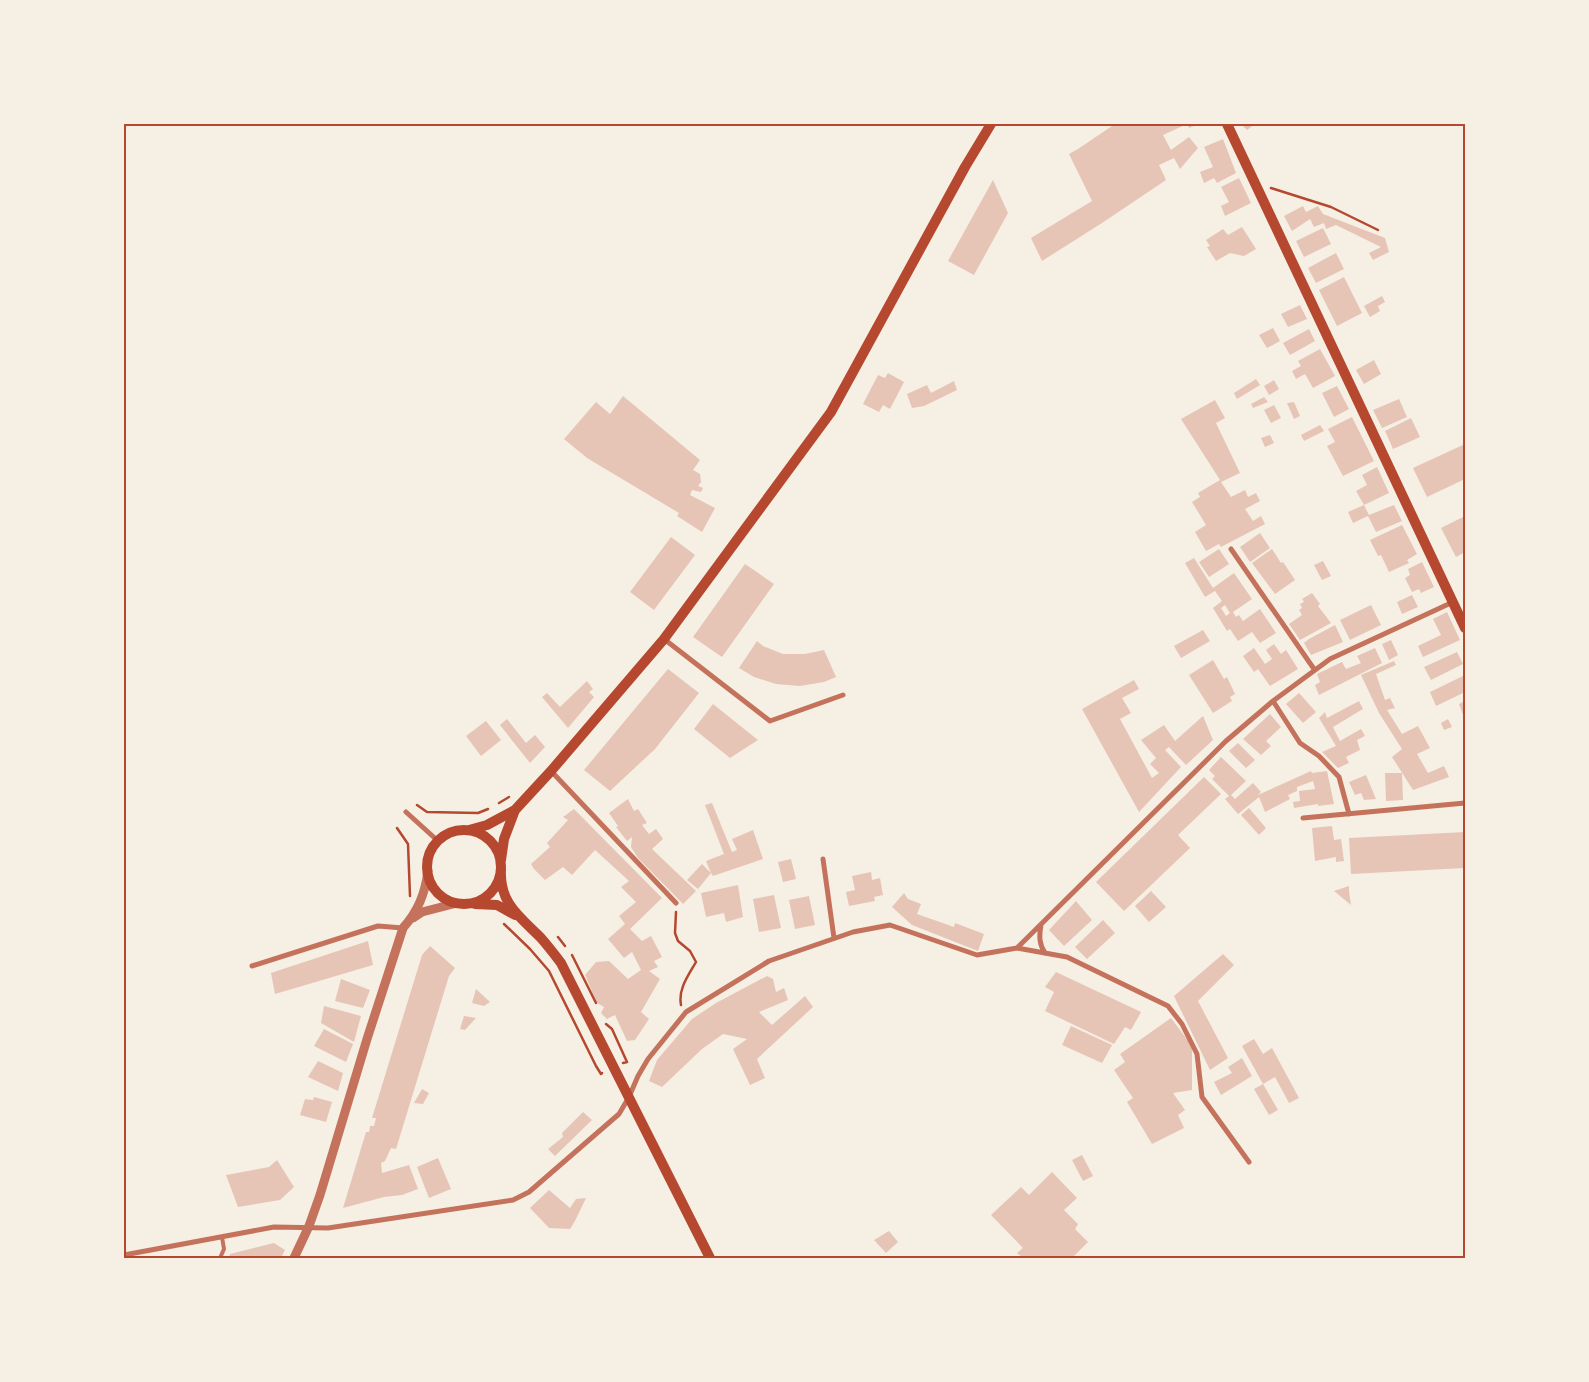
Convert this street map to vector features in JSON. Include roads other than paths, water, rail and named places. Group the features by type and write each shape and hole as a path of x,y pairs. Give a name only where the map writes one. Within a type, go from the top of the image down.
{"main road":[{"path":"710,1258 561,963 542,940 517,916 497,905 457,903 446,899 431,882 428,872 428,860 438,841 452,833 488,824 515,810 551,771 664,639 831,412 965,167 991,124"},
{"path":"1227,124 1465,628"},
{"path":"469,904 488,896 495,888 499,879 504,839 515,810"},
{"path":"468,830 488,838 494,844 501,864 500,884 517,916"}],"street":[{"path":"1231,548 1314,669"},
{"path":"1017,948 1226,741 1273,701 1330,659 1453,602"},
{"path":"664,639 770,721 843,695"},
{"path":"1273,701 1300,743 1319,756 1339,778 1349,814"},
{"path":"551,771 676,903"},
{"path":"1303,818 1465,804"},
{"path":"406,812 438,841"},
{"path":"823,859 834,938"},
{"path":"294,1258 309,1226 366,1039 403,928 412,918 426,890 428,872"},
{"path":"412,918 422,912 457,903"},
{"path":"124,1255 274,1227 309,1226 328,1228 513,1200 529,1192 619,1114 648,1060 686,1012 769,961 853,932 890,925 977,955 1017,948 1067,957 1168,1006 1182,1024 1197,1054 1202,1097 1249,1162"},
{"path":"1040,925 1039,937 1041,946 1046,953"},
{"path":"252,966 378,926 403,928"}],"lane":[{"path":"220,1258 224,1249 222,1236"}]}
